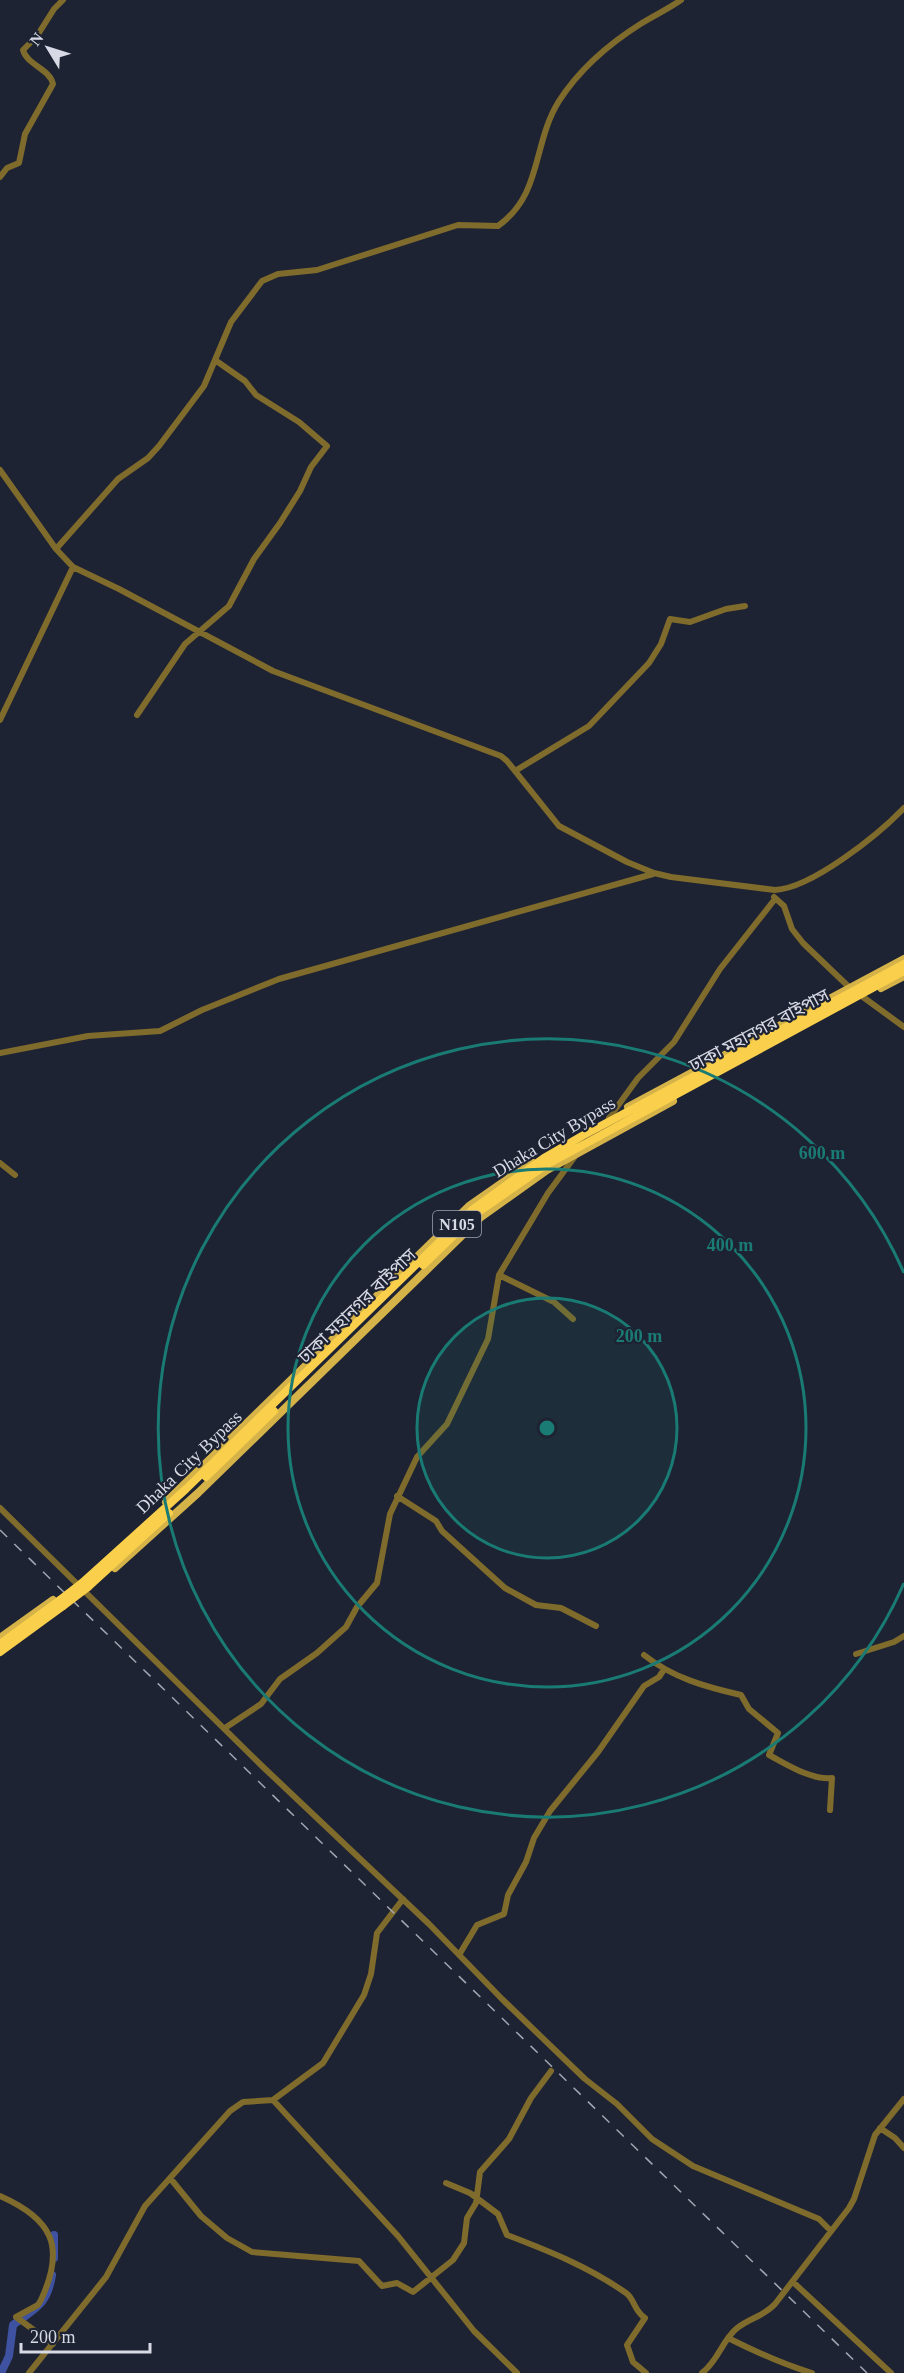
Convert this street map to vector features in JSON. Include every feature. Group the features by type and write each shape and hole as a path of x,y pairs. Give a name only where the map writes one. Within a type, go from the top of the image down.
{"highway":[{"name":"Dhaka City Bypass","path":"83,1586 186,1490 464,1217 510,1181 582,1136 904,964"},
{"name":"ঢাকা মহানগর বাইপাস","path":"0,1654 83,1586 195,1488 477,1214 516,1184 585,1143 904,971"},
{"name":"N105","path":"0,1644 61,1603"}],"main road":[{"path":"0,1638 83,1586 149,1518 469,1206 542,1155 904,959"},
{"path":"0,1654 198,1492 481,1217 547,1170 904,976"}],"street":[{"path":"0,177 7,168 19,163 25,134 53,84 52,79 25,57 23,50 37,36 54,9 63,0"},
{"path":"56,549 118,478 148,458 159,446 204,386 231,321 262,281 270,277 317,270 458,225 498,226 510,217 529,188 549,121 559,101 579,75 606,48 681,0"},
{"path":"137,715 177,653 229,606 254,559 280,523 300,491 311,467 327,446 299,422 256,395 245,381 215,360"},
{"path":"0,470 56,549 73,567 273,671 501,756 559,826 654,873 775,890 787,889 819,875 904,808"},
{"path":"0,720 73,567"},
{"path":"515,771 589,726 649,663 661,644 670,620 690,622 726,609 745,606"},
{"path":"0,1053 97,1035 160,1031 193,1014 279,979 654,873"},
{"path":"609,1118 638,1078 674,1042 720,969 775,899 775,890"},
{"path":"775,899 783,906 792,929 802,943 849,987"},
{"path":"863,997 904,1028"},
{"path":"225,1728 261,1704 280,1679 317,1653 348,1625 357,1607 379,1580 385,1534 397,1496 417,1457 447,1424 488,1339 499,1275 548,1193 576,1154"},
{"path":"0,1163 15,1175"},
{"path":"499,1275 554,1302 573,1320"},
{"path":"397,1496 436,1521 442,1530 505,1588 536,1605 561,1608 596,1626"},
{"path":"0,1508 83,1586 225,1728 403,1899 562,2058 617,2104 664,2148 706,2172 819,2219 831,2231"},
{"path":"856,1654 894,1642 904,1636"},
{"path":"644,1655 663,1671 680,1675 694,1684 741,1695 749,1709 778,1733 770,1755 804,1773 823,1779 832,1778 830,1810"},
{"path":"459,1955 477,1925 499,1918 504,1914 508,1895 526,1862 534,1838 550,1811 598,1752 644,1686 659,1677 663,1671"},
{"path":"29,2373 106,2277 145,2205 235,2106 246,2102 273,2100 319,2067 364,1995 371,1974 377,1934 403,1899"},
{"path":"170,2178 201,2216 227,2238 252,2252 359,2261 382,2286 397,2283 413,2292 453,2260 464,2243 467,2218 476,2204 480,2172 509,2139 531,2098 551,2071"},
{"path":"702,2373 714,2362 728,2338 741,2325 769,2310 831,2231 854,2199 873,2141 880,2128 904,2098"},
{"path":"273,2100 398,2236 474,2331 517,2373"},
{"path":"880,2128 896,2138 904,2148"},
{"path":"446,2183 476,2197 498,2214 507,2235 566,2257 631,2297 636,2312 645,2318 627,2345 633,2362 646,2373"},
{"path":"0,2196 27,2208 46,2230 54,2246 41,2300 38,2305 16,2317 53,2344"},
{"path":"793,2282 891,2373"},
{"path":"728,2338 766,2354 781,2364 812,2373"}],"waterway":[{"path":"54,2235 55,2255"},
{"path":"54,2235 54,2258"},
{"path":"1,2373 9,2356 13,2325 34,2310 43,2300 52,2275"},
{"path":"1,2373 9,2356 13,2325 38,2306 46,2295 51,2278"}],"railway":[{"path":"0,1530 867,2373"}]}
